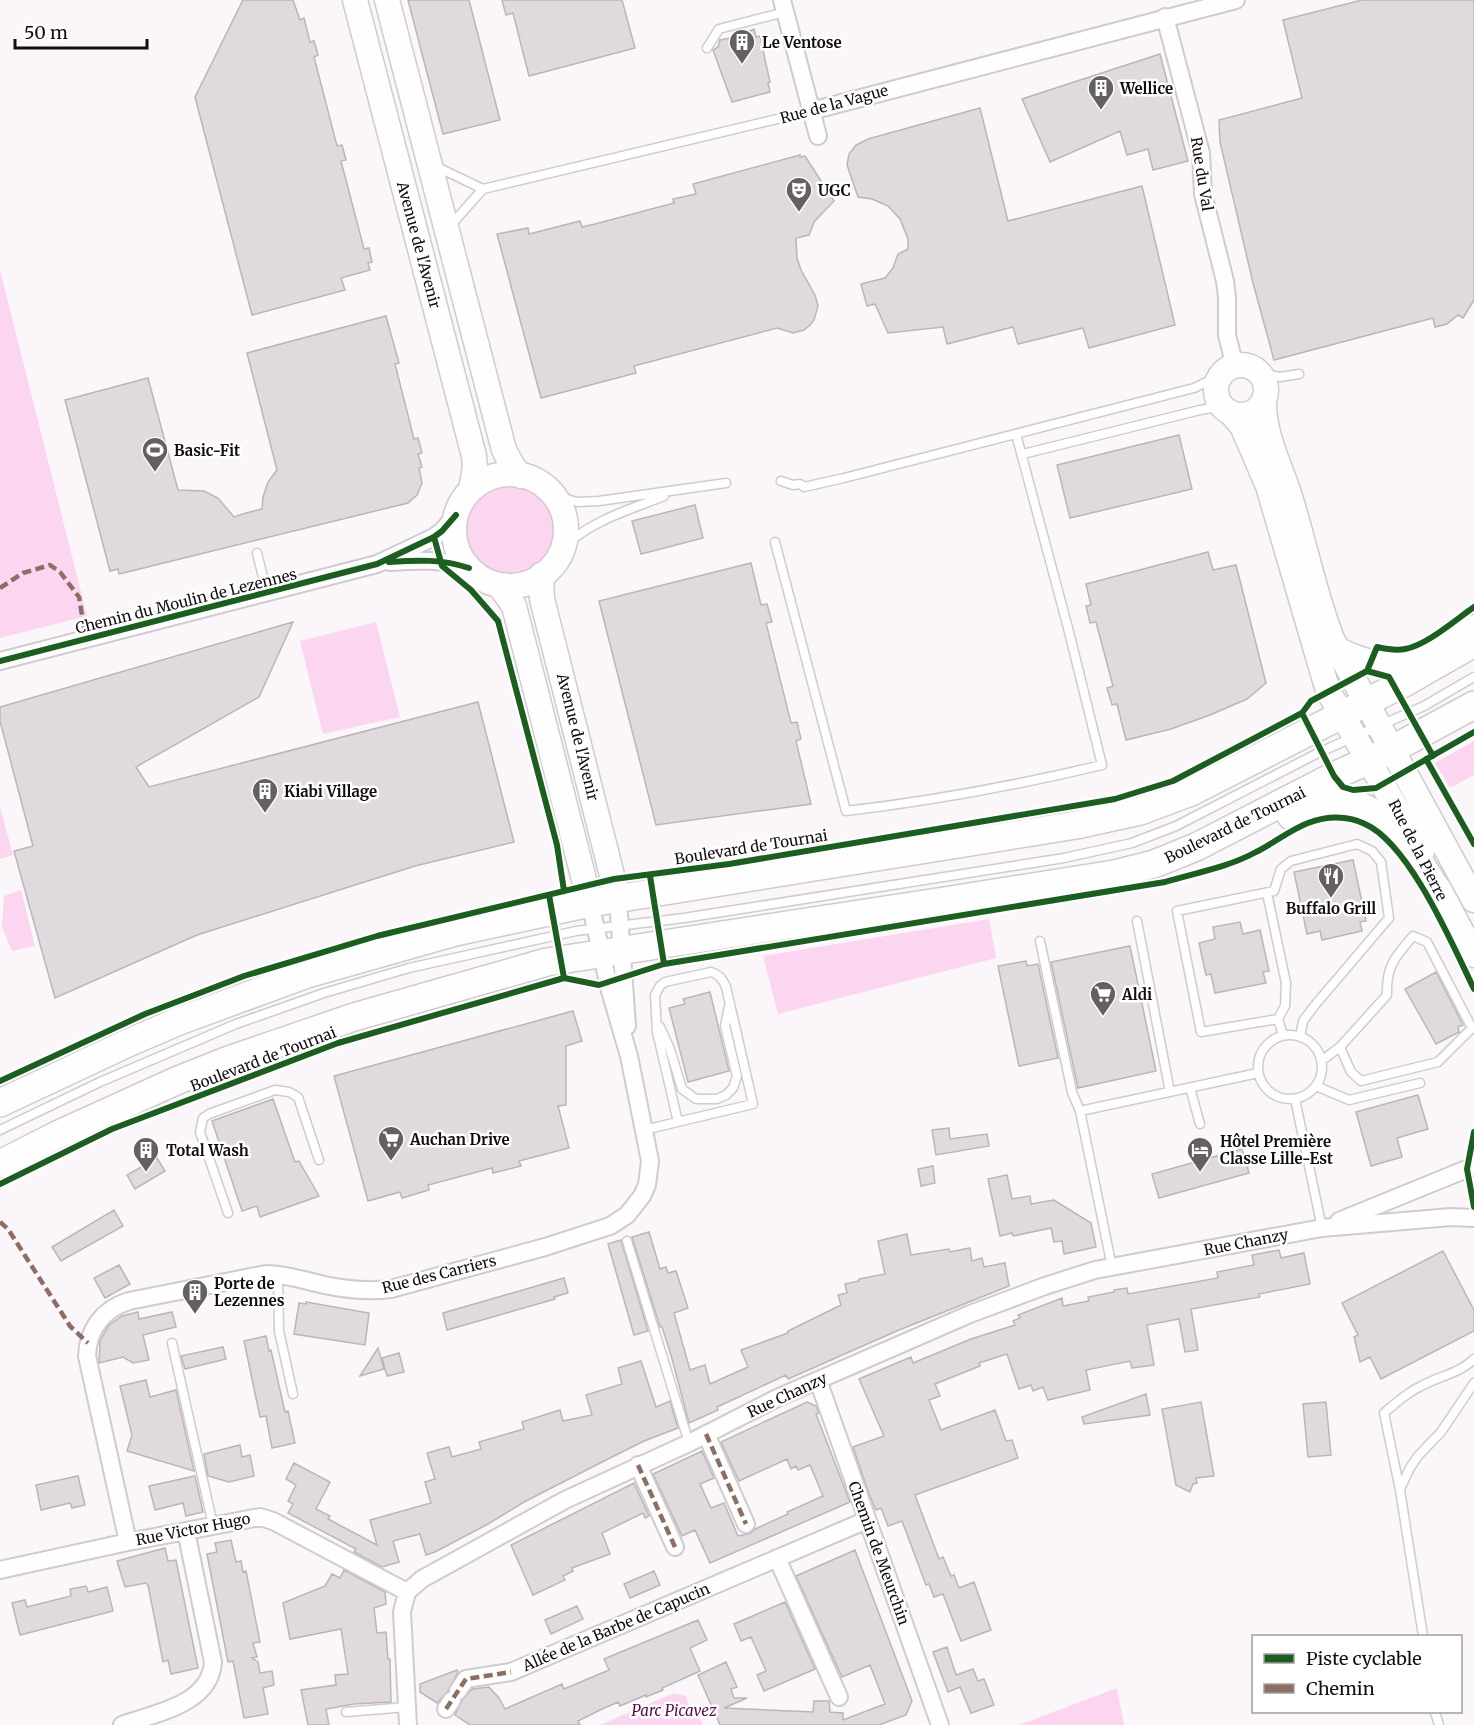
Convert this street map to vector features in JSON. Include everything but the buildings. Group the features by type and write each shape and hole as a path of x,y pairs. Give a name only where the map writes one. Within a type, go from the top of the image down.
{"main road":[{"name":"Avenue de l'Avenir","path":"355,0 474,456 476,467 471,490"},
{"name":"Avenue de l'Avenir","path":"387,0 504,450 512,465 522,476"},
{"path":"1347,726 1324,682 1268,486 1242,426 1220,402 1217,393 1218,382 1229,370 1246,366 1263,378 1266,389 1264,418 1267,435 1291,501 1326,625 1379,726 1380,755"},
{"path":"1228,411 1240,415 1253,412 1264,399"},
{"path":"511,474 522,476 537,481 553,495 564,518 565,536 562,549 554,564 541,575 521,584 500,585 483,579 470,568 460,554 454,532 456,515 471,490 484,480 511,474"},
{"name":"Avenue de l'Avenir","path":"541,575 542,600 618,899"},
{"name":"Avenue de l'Avenir","path":"500,585 514,606 606,932"},
{"path":"1337,649 1372,663 1408,664 1474,627"},
{"name":"Boulevard de Tournai","path":"0,1164 57,1135 176,1081 272,1044 354,1017 547,962 606,932 618,899 1076,825 1158,805 1347,726 1367,702 1431,669 1474,643"},
{"name":"Boulevard de Tournai","path":"0,1103 130,1041 179,1021 307,974 455,932 606,932 980,895 1126,871 1154,864 1196,847 1474,705"},
{"name":"Rue de la Pierre","path":"1347,726 1380,755 1474,900"},
{"name":"Rue de la Pierre","path":"1380,755 1414,837 1447,907 1474,956"},
{"path":"1154,864 1224,847 1314,804 1342,802 1371,813 1397,832 1447,907"}],"street":[{"name":"Rue de la Vague","path":"811,111 1236,0"},
{"path":"784,6 818,136"},
{"name":"Rue du Val","path":"1165,18 1201,153 1203,194 1225,281 1229,370"},
{"name":"Chemin du Moulin de Lezennes","path":"0,661 377,564 430,540 442,531 456,515"},
{"name":"Chemin du Moulin de Lezennes","path":"377,564 434,560 470,568"},
{"name":"Rue des Carriers","path":"128,1542 88,1364 87,1347 93,1328 105,1313 129,1301 254,1275 278,1274 342,1288 391,1289 610,1226 635,1207 647,1185 650,1161 606,932"},
{"name":"Rue Chanzy","path":"1322,1228 1474,1166"},
{"name":"Rue Chanzy","path":"407,1592 434,1572 565,1500 689,1443 746,1413 970,1314 1060,1280 1112,1267 1322,1228 1450,1217 1474,1218"},
{"name":"Chemin de Meurchin","path":"818,1380 940,1725"},
{"path":"706,1434 746,1524"},
{"path":"638,1466 675,1547"},
{"name":"Rue Victor Hugo","path":"0,1570 128,1542 260,1517 273,1521 407,1592"},
{"name":"Allée de la Barbe de Capucin","path":"452,1700 466,1679 511,1672 867,1520"},
{"path":"122,1725 194,1698 205,1687 213,1670 186,1531"},
{"path":"777,1558 839,1698"},
{"path":"407,1592 402,1612 408,1725"}],"lane":[{"path":"707,48 719,29 784,6"},
{"name":"Rue de la Vague","path":"483,189 811,111"},
{"path":"429,163 483,189 446,229"},
{"path":"781,481 794,485 800,484 804,487 1194,388 1229,370"},
{"path":"1259,373 1280,377 1299,374"},
{"path":"1023,454 1200,410 1211,408 1228,411"},
{"path":"775,542 846,811 884,807 1014,784 1102,765 1016,434"},
{"path":"553,495 577,502 595,501 726,483"},
{"path":"562,549 579,532 589,526 679,491"},
{"path":"257,553 267,593"},
{"path":"0,1130 130,1068 236,1024 324,993 419,965 519,942 606,932 1064,858 1132,843 1176,826 1347,726 1379,726 1442,697 1474,677"},
{"path":"1278,1019 1201,1032 1177,911 1274,891 1281,869 1291,861 1357,844 1372,850 1381,862 1389,918 1315,1005 1303,1021 1300,1036"},
{"path":"1267,893 1286,983 1285,1006 1278,1019 1283,1035"},
{"path":"1137,921 1170,1092"},
{"path":"1321,1061 1340,1047 1387,994 1386,981 1391,962 1413,936 1427,942 1472,1028 1438,1062 1361,1081 1352,1072 1340,1047"},
{"path":"1040,941 1072,1092 1080,1111 1112,1267"},
{"path":"644,1130 678,1122 753,1104 726,985 717,973 711,972 665,982 657,990 657,1032 678,1122"},
{"path":"657,1022 670,1049 682,1089 696,1100 717,1099 734,1088 737,1076 725,1026 730,1003"},
{"path":"1283,1035 1300,1036 1314,1046 1321,1061 1322,1070 1316,1086 1310,1092 1295,1099 1276,1096 1262,1083 1258,1073 1257,1065 1263,1049 1268,1043 1283,1035"},
{"path":"1080,1111 1258,1073"},
{"path":"1316,1086 1348,1100 1420,1083"},
{"path":"1190,1088 1200,1124"},
{"path":"228,1213 200,1132 203,1118 208,1114 275,1090 289,1092 298,1097 319,1160"},
{"path":"1295,1099 1322,1228"},
{"path":"627,1241 689,1443"},
{"path":"278,1274 279,1331 293,1394"},
{"path":"172,1343 213,1525"},
{"path":"1423,1635 1400,1490 1384,1413 1404,1395 1425,1383 1452,1373 1474,1359"},
{"path":"1400,1490 1418,1456 1441,1432 1474,1383"},
{"path":"346,1712 407,1707"}],"green space":[{"path":"0,270 87,616 0,638"},
{"path":"509,484 526,487 541,497 551,512 554,529 551,546 541,561 526,571 509,574 492,571 477,561 467,546 464,529 467,512 477,497 492,487"},
{"path":"376,622 400,717 323,734 300,641"},
{"path":"1474,741 1474,775 1450,788 1435,763"},
{"path":"0,807 13,855 0,859"},
{"path":"21,890 35,946 12,951 2,927 4,896"},
{"path":"989,919 996,958 778,1014 763,956"},
{"path":"1117,1688 1124,1725 1019,1725"},
{"name":"Parc Picavez","path":"674,1693 686,1696 692,1716 702,1721 702,1725 600,1725"}],"marked path":[{"path":"0,588 23,573 50,565 60,572 79,597 86,639"},
{"path":"0,1222 8,1229 70,1326 88,1343"},
{"path":"706,1434 746,1524"},
{"path":"638,1465 675,1547"},
{"path":"446,1709 466,1679 511,1672"}],"cycle path":[{"path":"0,661 377,564 434,537 456,515"},
{"path":"434,537 442,566 471,590 498,621 557,845 564,891"},
{"path":"389,562 430,561 469,568"},
{"path":"0,1081 145,1014 244,976 377,936 614,879 729,864 1115,799 1173,781 1302,713 1311,701 1367,671 1377,647 1398,650 1414,647 1474,607"},
{"path":"1367,671 1389,677 1433,756"},
{"path":"1302,713 1334,776 1343,787 1353,790 1376,788 1474,732"},
{"path":"1426,759 1474,844"},
{"path":"0,1184 112,1129 338,1043 564,978 599,985 664,964 1165,882 1235,862 1301,826 1329,818 1351,819 1365,824 1382,835 1398,852 1414,874 1442,923 1474,989"},
{"path":"650,876 664,964"},
{"path":"549,895 564,978"},
{"path":"1474,1132 1467,1169 1474,1207"}],"place":[{"name":"Le Ventose","path":"742,65"},
{"name":"Wellice","path":"1101,111"},
{"name":"UGC","path":"799,213"},
{"name":"Basic-Fit","path":"155,473"},
{"name":"Kiabi Village","path":"265,814"},
{"name":"Buffalo Grill","path":"1331,899"},
{"name":"Aldi","path":"1103,1017"},
{"name":"Auchan Drive","path":"391,1162"},
{"name":"Total Wash","path":"146,1173"},
{"name":"Hôtel Première Classe Lille-Est","path":"1200,1173"},
{"name":"Porte de Lezennes","path":"195,1315"}]}
